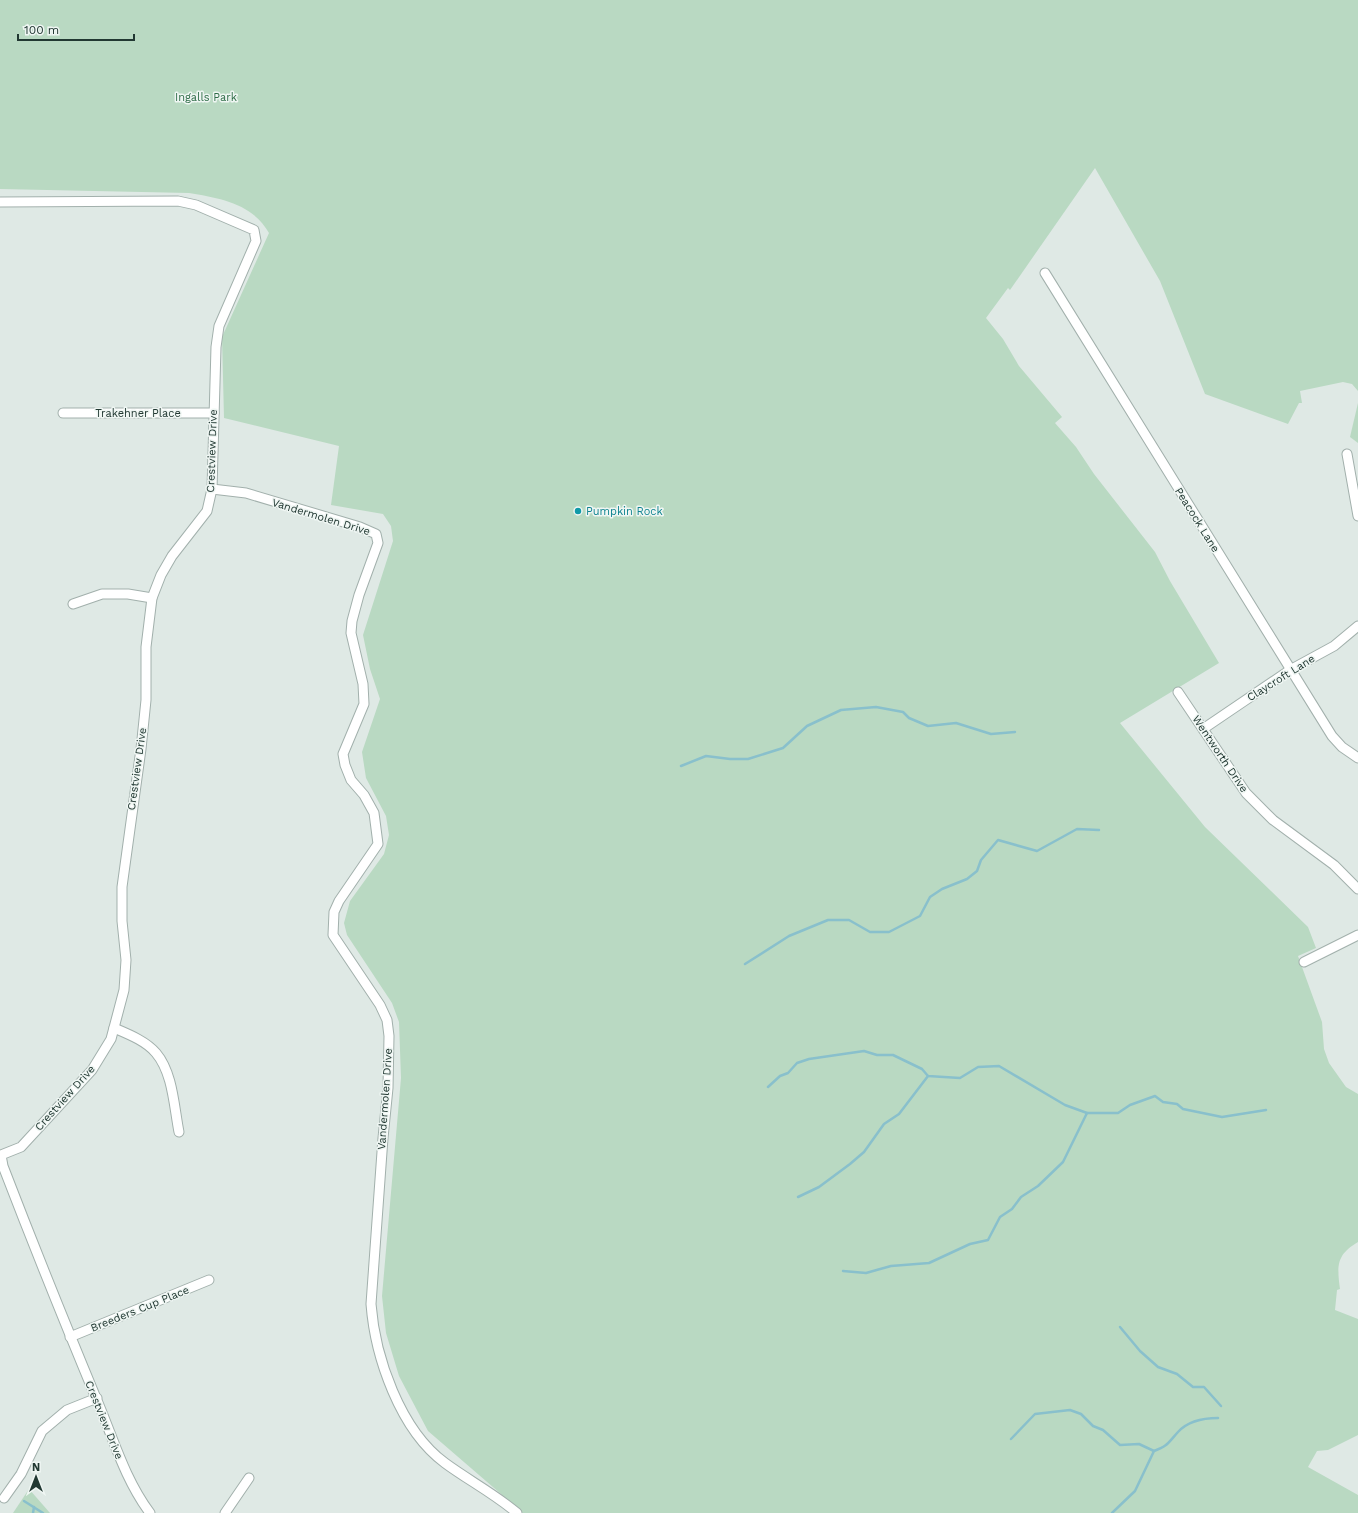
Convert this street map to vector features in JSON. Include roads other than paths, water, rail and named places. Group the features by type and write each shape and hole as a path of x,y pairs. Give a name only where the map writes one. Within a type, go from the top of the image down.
{"street":[{"name":"Crestview Drive","path":"0,202 178,202 196,205 254,230 256,241 219,326 216,347 212,489 207,511 172,556 161,575 152,598 146,647 146,700 141,749 122,887 122,921 126,960 124,990 111,1039 92,1070 21,1147 1,1155 3,1166 70,1337 97,1398 126,1474 150,1513"},
{"name":"Peacock Lane","path":"1045,274 1332,736 1342,747 1358,758"},
{"name":"Trakehner Place","path":"63,413 214,413"},
{"path":"1347,454 1358,516"},
{"name":"Vandermolen Drive","path":"212,489 246,493 360,527 376,534 378,543 359,595 352,621 351,633 363,684 364,704 343,754 345,765 351,780 364,795 374,813 378,844 367,863 339,901 334,912 333,935 380,1005 387,1020 389,1036 388,1088 371,1298 373,1328 378,1354 389,1382 404,1412 422,1439 443,1462 517,1513"},
{"path":"73,604 102,594 128,594 152,598"},
{"name":"Claycroft Lane","path":"1202,729 1290,670 1334,646 1358,626"},
{"name":"Wentworth Drive","path":"1178,692 1246,793 1273,820 1334,865 1358,889"},
{"path":"1304,962 1358,935"},
{"path":"114,1028 138,1039 156,1053 167,1073 179,1132"},
{"name":"Breeders Cup Place","path":"70,1337 209,1280"},
{"path":"4,1498 20,1474 42,1432 67,1410 97,1398"},
{"path":"225,1513 249,1478"}],"waterway":[{"path":"681,766 706,756 730,759 748,759 783,748 807,726 841,710 876,707 903,712 909,718 928,726 956,723 991,734 1015,732"},
{"path":"745,964 789,936 828,920 849,920 870,932 889,932 920,916 930,897 942,889 967,879 977,871 981,860 998,840 1037,851 1077,829 1099,830"},
{"path":"768,1087 780,1076 788,1073 797,1063 809,1059 864,1051 877,1055 893,1055 922,1069 928,1076 960,1078 978,1067 999,1066 1065,1105 1087,1113"},
{"path":"798,1197 819,1187 864,1152 884,1124 899,1114 928,1076"},
{"path":"843,1271 866,1273 891,1266 929,1263 970,1244 988,1240 1000,1217 1012,1209 1021,1197 1038,1186 1063,1162 1087,1113 1118,1113 1130,1105 1155,1096 1163,1102 1177,1104 1183,1109 1222,1117 1266,1110"},
{"path":"1120,1327 1140,1351 1158,1367 1177,1374 1193,1387 1204,1387 1221,1406"},
{"path":"1011,1439 1035,1414 1070,1410 1081,1414 1093,1426 1103,1430 1120,1445 1139,1444 1154,1451"},
{"path":"1112,1513 1135,1491 1154,1451 1170,1442 1186,1425 1201,1420 1218,1418"},
{"path":"24,1501 43,1513"},
{"path":"33,1513 34,1507"}],"place":[{"name":"Pumpkin Rock","path":"578,511"}],"park label":[{"name":"Ingalls Park","path":"206,97"}]}
